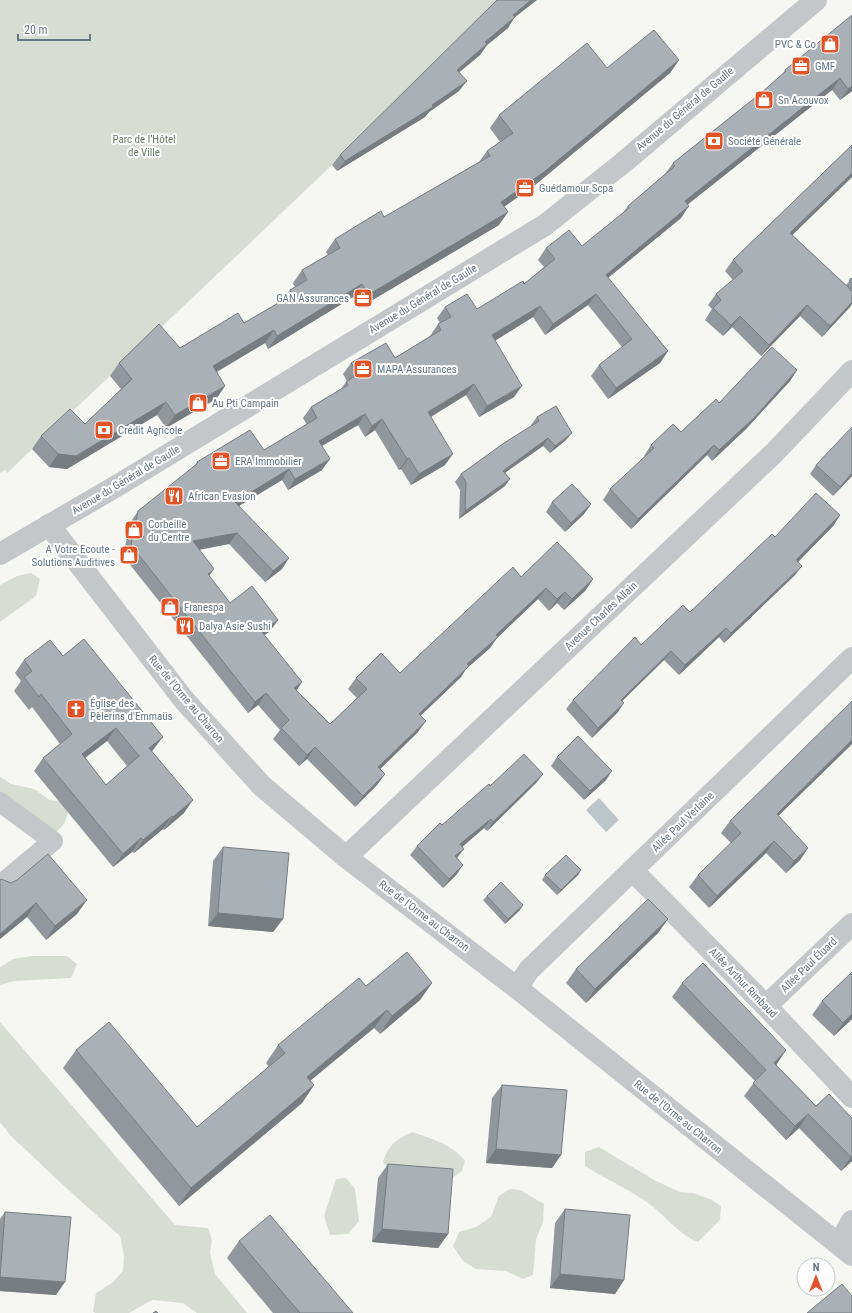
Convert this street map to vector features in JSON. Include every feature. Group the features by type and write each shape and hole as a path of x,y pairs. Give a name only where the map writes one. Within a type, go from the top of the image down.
{"street":[{"name":"Avenue du Général de Gaulle","path":"0,554 120,484 545,225 624,162 816,0"},
{"name":"Avenue Charles Allain","path":"346,857 774,454 852,370"},
{"name":"Rue de l'Orme au Charron","path":"49,525 184,700 262,786 346,857 517,988 787,1204 846,1249"},
{"name":"Allée Paul Verlaine","path":"517,988 529,970 852,658"},
{"path":"0,802 53,841 0,886"},
{"name":"Allée Arthur Rimbaud","path":"633,871 766,1006 852,1097"},
{"name":"Allée Paul Éluard","path":"766,1006 852,924"},
{"path":"846,1249 852,1221"}],"green space":[{"name":"Parc de l’Hôtel de Ville","path":"0,0 503,0 256,238 7,473 5,470 0,473"},
{"path":"31,573 40,579 36,596 0,622 0,585 17,576"},
{"path":"0,777 11,784 34,789 50,800 66,802 68,811 62,826 55,833 0,802"},
{"path":"32,956 67,956 77,964 71,978 14,981 0,985 0,967 13,959"},
{"path":"0,1022 175,1225 208,1228 212,1240 210,1253 215,1274 247,1313 197,1313 183,1303 152,1300 129,1313 95,1313 93,1311 96,1293 112,1283 123,1271 124,1255 120,1236 11,1136 0,1122"},
{"path":"412,1132 448,1146 454,1150 465,1161 462,1171 452,1178 391,1172 383,1162 385,1156 394,1143"},
{"path":"599,1147 656,1181 680,1192 693,1193 712,1200 721,1206 720,1220 698,1242 691,1239 679,1231 644,1200 585,1166 585,1152"},
{"path":"346,1178 355,1189 359,1221 348,1234 330,1235 324,1216 336,1179"},
{"path":"510,1189 520,1190 544,1204 543,1222 536,1239 533,1275 523,1279 506,1271 476,1269 463,1261 453,1246 459,1232 476,1227 491,1217 499,1196"}],"shaded area":[{"path":"599,798 619,820 606,832 586,810"}],"building":[{"path":"497,0 531,0 513,15 515,17 485,42 487,44 457,70 467,81 432,105 433,107 345,161 340,155"},
{"path":"852,15 852,86 848,89 840,78 685,201 689,206 606,275 668,351 616,388 599,365 632,339 596,294 553,324 540,306 492,335 522,386 487,406 474,384 428,412 453,454 419,474 409,458 407,459 382,419 372,426 365,414 319,441 330,459 295,479 289,469 235,502 289,558 273,571 237,533 193,541 214,569 208,574 230,603 252,586 278,620 262,632 302,682 294,688 330,724 367,689 356,678 381,653 400,673 513,567 521,577 557,542 593,579 572,599 565,592 557,599 546,588 496,635 498,637 467,664 469,666 419,714 426,721 378,767 385,774 363,796 315,747 307,755 281,728 289,720 266,693 255,702 131,545 138,511 198,463 197,462 250,430 264,450 317,418 311,407 348,385 346,382 358,374 351,363 386,343 395,358 441,330 438,324 451,317 445,307 467,294 477,309 523,281 524,284 555,259 546,248 569,230 582,246 629,208 628,206 675,166 673,163 761,93 786,71 785,70"},
{"path":"654,30 679,60 544,172 501,202 508,212 368,295 362,284 277,336 274,330 213,366 225,386 175,415 166,402 76,456 58,454 41,436 70,409 85,424 132,379 119,363 159,324 180,348 238,313 244,323 292,295 290,290 307,280 302,270 340,248 335,239 381,211 384,217 490,156 487,151 513,133 499,115 587,43 607,68"},
{"path":"852,145 852,173 790,233 852,291 852,302 830,326 807,305 769,345 740,316 731,325 713,308 721,300 716,294 743,271 733,260"},
{"path":"772,347 797,370 754,418 719,450 714,445 638,519 610,489 654,448 651,445 673,424 681,432 716,399 719,403"},
{"path":"556,406 572,433 555,446 548,438 503,471 510,479 465,511 466,482 461,474 504,443 539,421 537,417"},
{"path":"852,427 852,473 840,487 816,465"},
{"path":"572,484 591,504 571,523 552,502"},
{"path":"816,493 840,515 796,560 802,566 731,633 726,628 685,665 671,651 621,700 624,703 598,728 573,700 635,637 641,645 683,605 690,612 772,534 775,537"},
{"path":"84,639 163,737 149,748 193,800 143,840 141,838 123,854 43,758 72,734 41,694 39,697 24,677 32,671 24,660 50,640 63,656","holes":["116,728 139,756 106,785 82,754"]},
{"path":"852,701 852,740 777,814 808,848 794,861 774,841 717,896 698,875 741,833 730,821"},
{"path":"578,736 612,771 590,791 557,757"},
{"path":"524,754 543,774 493,822 491,819 460,844 464,849 455,856 463,865 449,879 417,846 440,823 442,825 489,784 490,786"},
{"path":"223,847 289,853 283,919 218,913"},
{"path":"48,854 87,900 55,926 36,903 0,934 0,880 1,879 11,883 17,880"},
{"path":"566,855 581,870 561,890 545,875"},
{"path":"501,882 523,905 508,919 487,896"},
{"path":"648,899 668,919 595,989 576,969"},
{"path":"407,952 432,983 392,1016 387,1010 307,1077 314,1085 191,1188 76,1050 109,1022 197,1127 285,1053 278,1045 359,978 366,986"},
{"path":"703,963 786,1050 774,1063 816,1106 829,1094 852,1118 851,1157 808,1114 795,1126 753,1083 766,1070 682,983"},
{"path":"852,972 852,1014 843,1023 822,1001"},
{"path":"502,1085 567,1090 561,1155 496,1149"},
{"path":"388,1164 453,1169 448,1234 382,1229"},
{"path":"565,1209 630,1215 624,1280 560,1274"},
{"path":"5,1212 71,1217 65,1282 0,1277"},
{"path":"270,1215 353,1313 300,1313 239,1241"},
{"path":"842,1284 852,1296 852,1313 807,1313 826,1297 836,1297 836,1289"}],"place":[{"name":"PVC & Co","path":"830,44"},
{"name":"GMF","path":"801,66"},
{"name":"Sn Acouvox","path":"764,100"},
{"name":"Société Générale","path":"714,141"},
{"name":"Guédamour Scpa","path":"525,188"},
{"name":"GAN Assurances","path":"363,298"},
{"name":"MAPA Assurances","path":"363,369"},
{"name":"Au Pti Campain","path":"198,403"},
{"name":"Crédit Agricole","path":"104,430"},
{"name":"ERA Immobilier","path":"221,461"},
{"name":"African Evasion","path":"174,496"},
{"name":"Corbeille du Centre","path":"134,530"},
{"name":"A Votre Ecoute - Solutions Auditives","path":"129,555"},
{"name":"Franespa","path":"170,607"},
{"name":"Dalya Asie Sushi","path":"185,626"},
{"name":"Église des Pèlerins d'Emmaüs","path":"76,709"}]}
